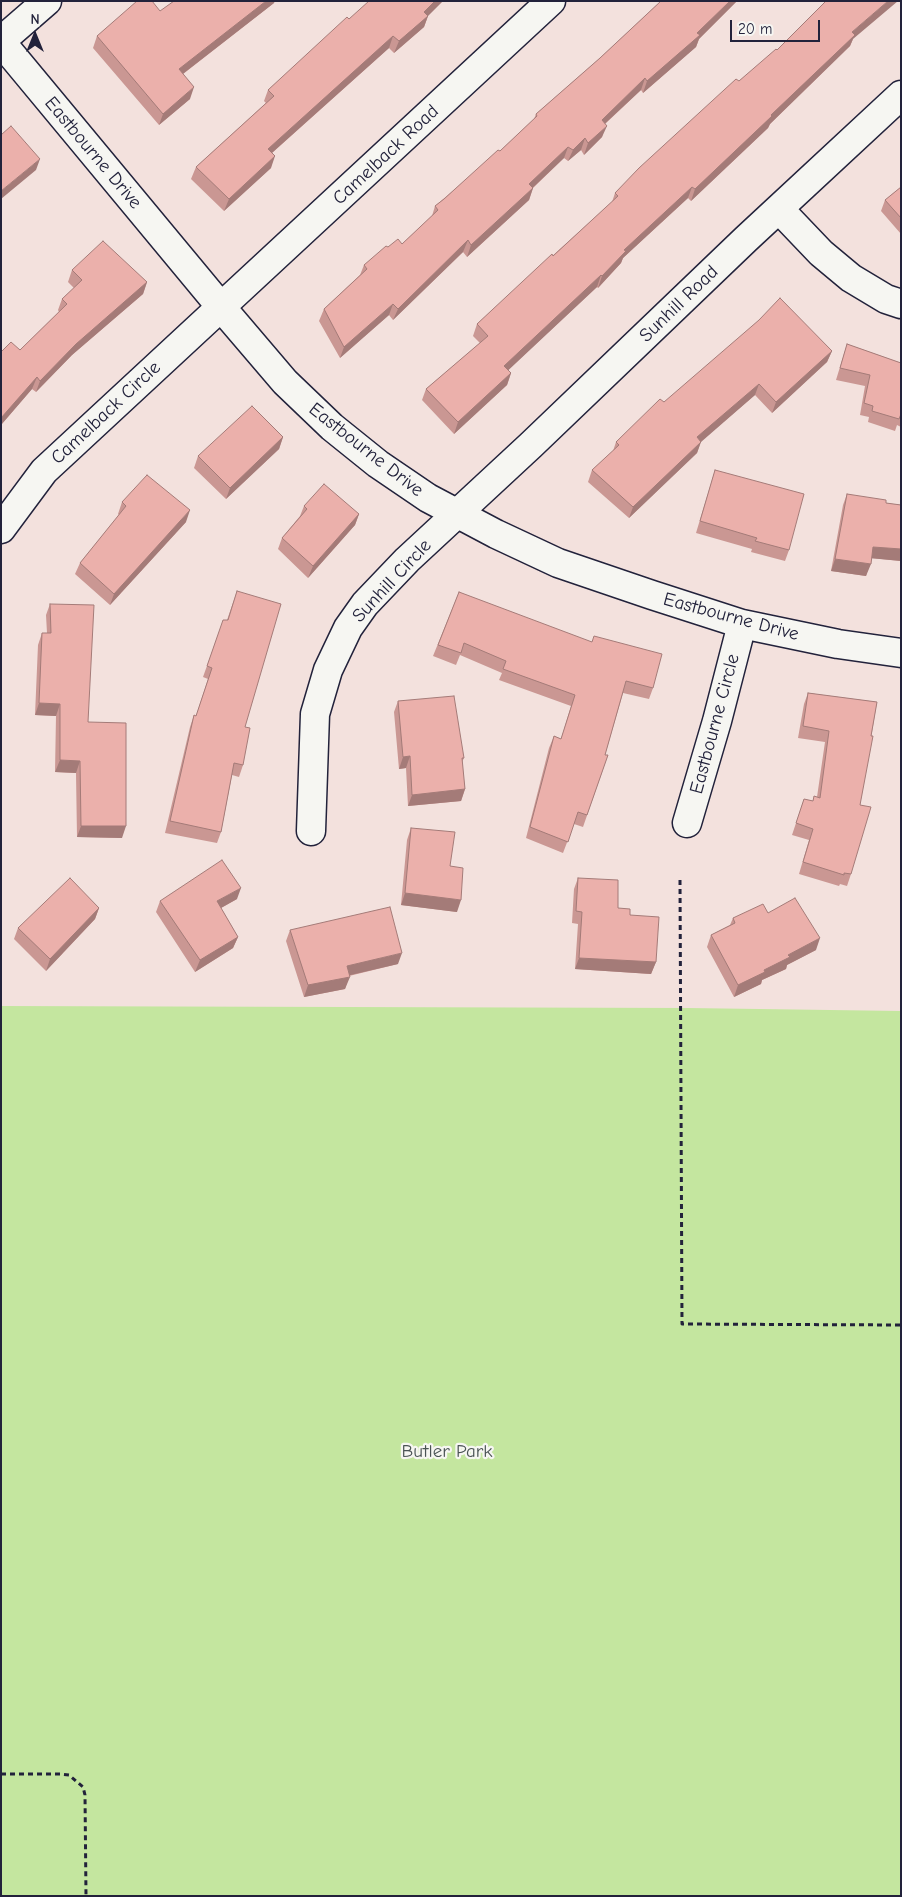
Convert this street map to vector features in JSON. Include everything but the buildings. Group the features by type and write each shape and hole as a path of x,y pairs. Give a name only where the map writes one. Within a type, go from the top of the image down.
{"street":[{"path":"1,41 47,1"},
{"name":"Camelback Road","path":"221,308 551,1"},
{"name":"Eastbourne Drive","path":"1,41 221,308 285,382 332,427 378,464 428,498 496,534 558,563 742,624 838,644 901,653"},
{"name":"Sunhill Road","path":"458,514 778,209 901,95"},
{"path":"778,209 821,252 851,278 886,299 901,304"},
{"name":"Camelback Circle","path":"1,529 44,471 221,308"},
{"name":"Sunhill Circle","path":"311,832 315,714 328,670 348,628 365,604 407,560 458,514"},
{"name":"Eastbourne Circle","path":"687,823 717,721 742,624"}],"path":[{"path":"680,880 682,1324 901,1325"},
{"path":"1,1774 69,1775 83,1787 85,1795 86,1896"}],"green space":[{"name":"Butler Park","path":"1,1006 688,1008 901,1011 901,1896 1,1896"}]}
